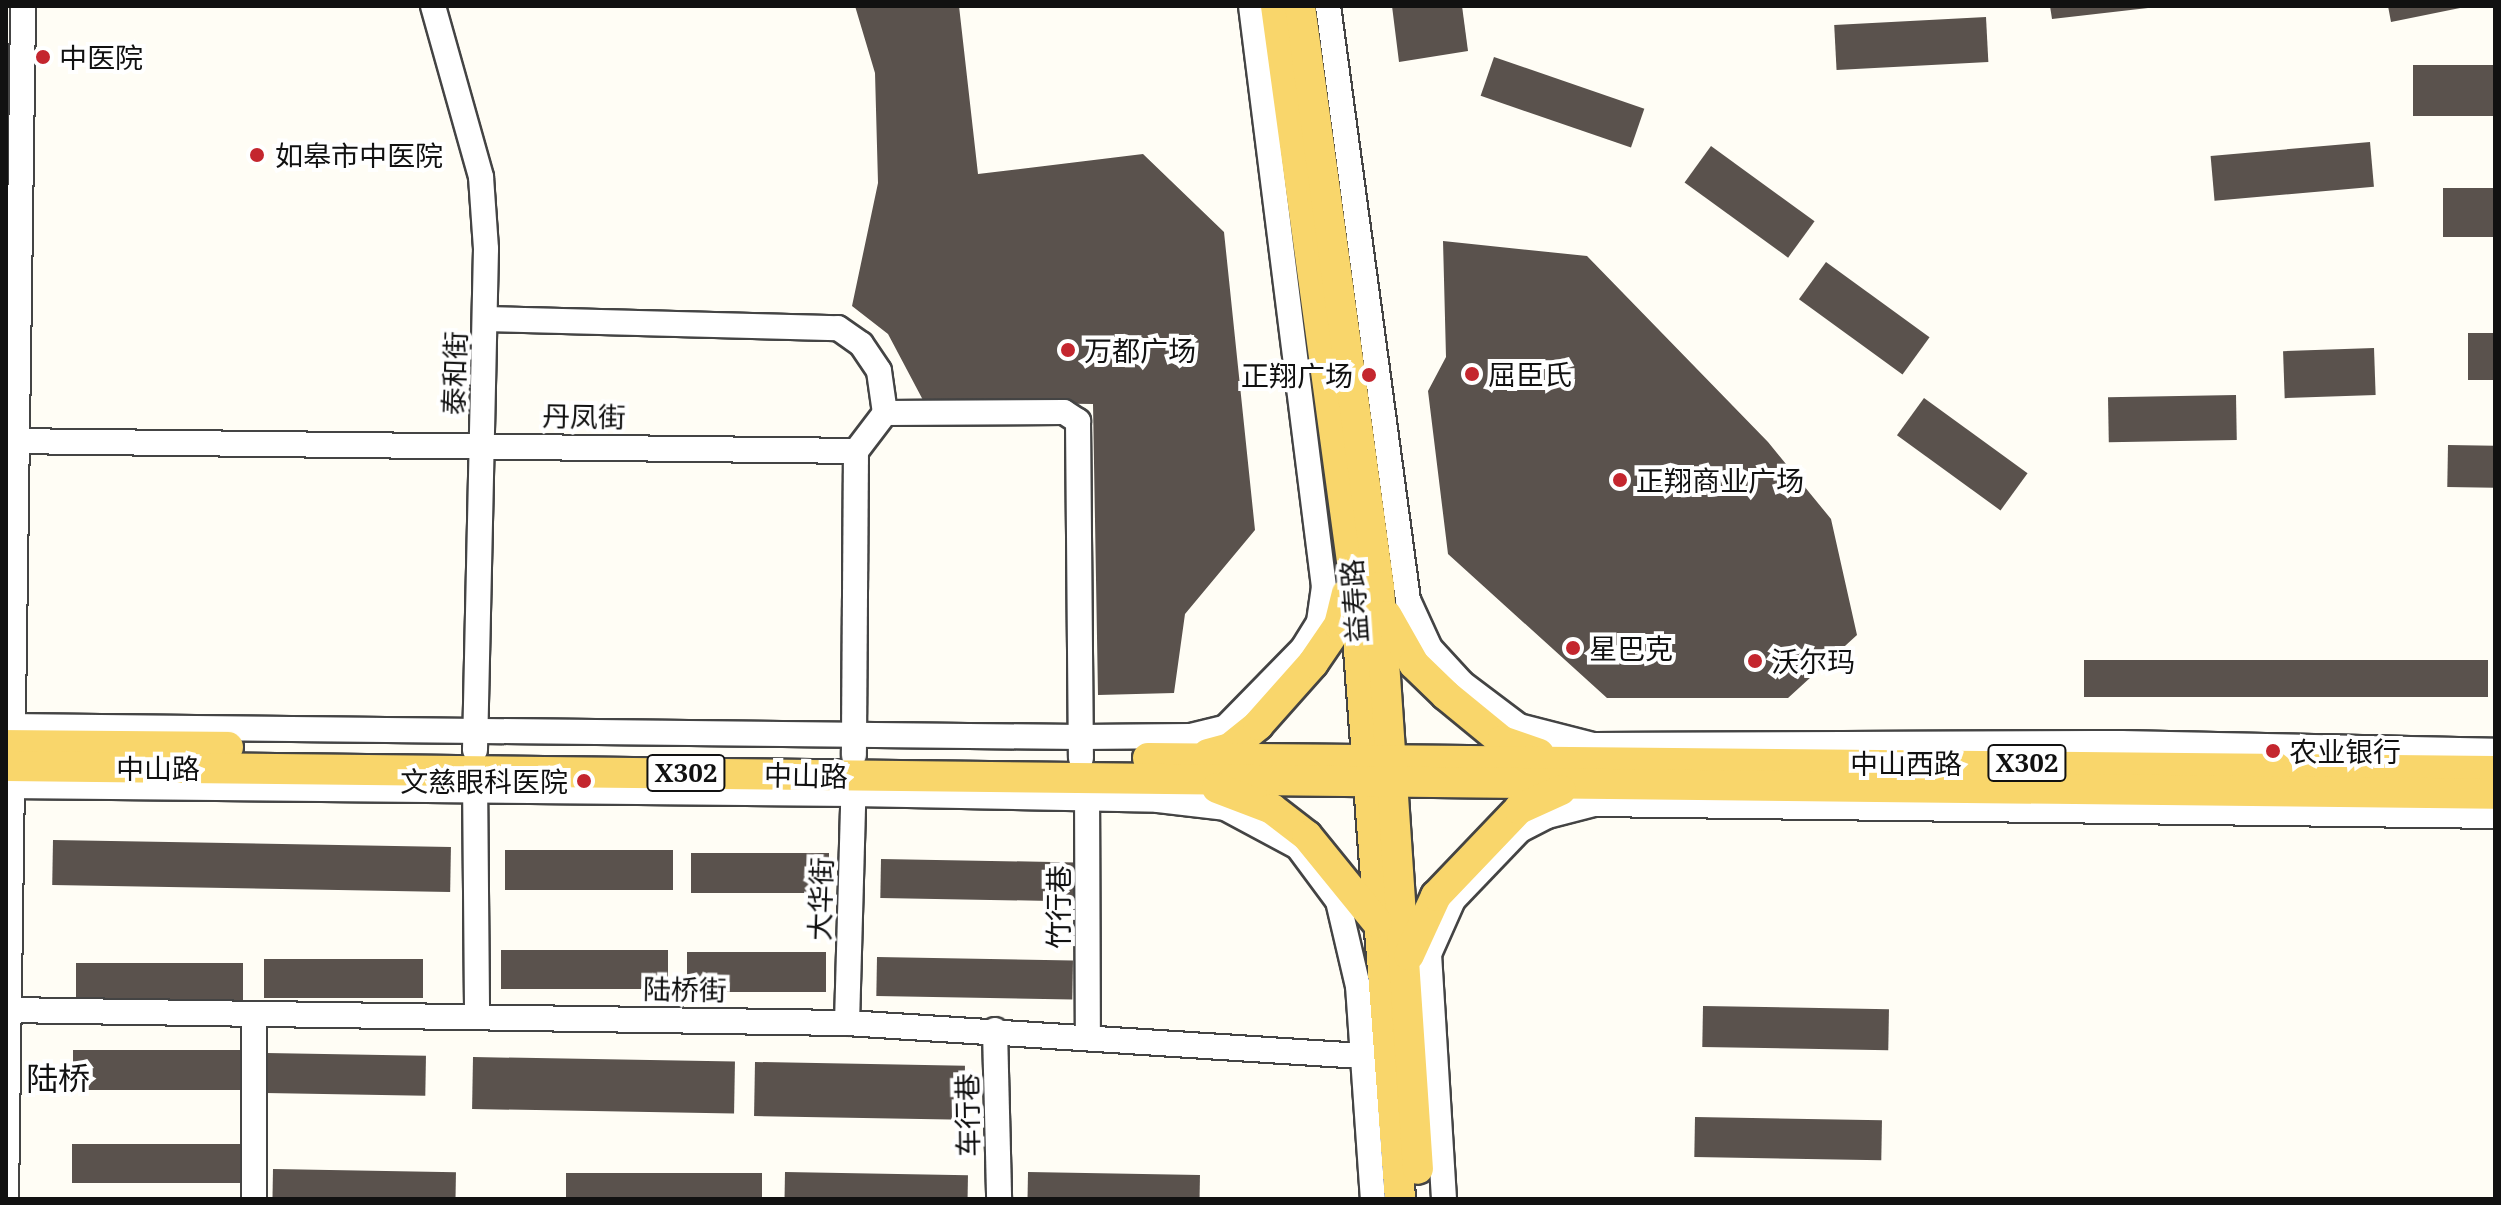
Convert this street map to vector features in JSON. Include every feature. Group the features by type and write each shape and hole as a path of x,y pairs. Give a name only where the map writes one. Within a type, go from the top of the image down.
{"main road":[{"name":"益寿路","path":"1276,6 1405,965 1420,1199"},
{"name":"益寿路","path":"1300,6 1379,587 1377,922 1400,1199"},
{"path":"1189,768 1230,748 1313,663 1339,625 1353,569"},
{"path":"1379,587 1392,632 1446,695 1502,741 1565,774 1519,809 1445,886 1405,965"},
{"name":"中山路","path":"8,756 1378,771"},
{"path":"1189,768 1272,809 1307,836 1377,922"},
{"name":"中山西路","path":"1378,771 2495,794"},
{"name":"中山西路","path":"1565,774 2495,771"}],"street":[{"path":"6,1199 10,441 23,6"},
{"name":"泰和街","path":"433,6 481,177 486,319 475,760 477,1014"},
{"path":"1084,768 1226,727 1253,704 1319,622 1324,587 1318,523 1251,6"},
{"path":"1328,6 1408,600 1430,648 1462,683 1519,726 1593,745 2121,743 2495,751"},
{"path":"486,319 838,328 861,344 879,371 885,413 856,451 854,765 1084,768 1225,808 1298,847 1338,901 1349,931 1373,1199"},
{"name":"竹行巷","path":"885,413 1064,412 1078,421 1088,1036"},
{"name":"丹凤街","path":"10,441 481,443 856,451"},
{"path":"8,756 475,760"},
{"name":"大华街","path":"847,1023 854,765"},
{"path":"1444,1199 1429,954 1453,900 1520,830 1547,816 1594,804 2495,816"},
{"name":"陆桥街","path":"8,1010 477,1014 847,1023 995,1030 1362,1056"},
{"path":"254,1014 254,1199"},
{"name":"车行巷","path":"995,1030 999,1199"}],"building":[{"name":"万都广场","path":"855,6 959,6 978,174 1143,154 1224,232 1255,530 1185,614 1174,693 1098,695 1093,404 924,402 888,334 852,306 878,183 875,73"},
{"path":"1392,6 1462,6 1468,51 1399,62"},
{"path":"2050,6 2148,6 2148,8 2052,19"},
{"path":"2388,6 2465,6 2465,7 2391,22"},
{"path":"1986,17 1988,62 1837,70 1834,25"},
{"path":"1494,57 1644,109 1631,148 1481,96"},
{"path":"2413,65 2495,65 2495,116 2413,116"},
{"path":"2370,142 2374,187 2215,201 2211,156"},
{"path":"1711,146 1815,221 1788,258 1685,182"},
{"path":"2443,188 2495,188 2495,237 2443,237"},
{"name":"正翔商业广场","path":"1443,241 1587,256 1768,442 1831,519 1857,635 1788,698 1607,698 1448,554 1428,391 1446,357"},
{"path":"1826,262 1930,337 1903,374 1799,299"},
{"path":"2468,333 2495,333 2495,380 2468,380"},
{"path":"2374,348 2376,395 2285,398 2283,351"},
{"path":"2236,395 2237,440 2109,442 2108,397"},
{"path":"1924,398 2028,473 2001,510 1897,435"},
{"path":"2448,445 2495,446 2494,488 2447,487"},
{"path":"2084,660 2488,660 2488,697 2084,697"},
{"path":"53,840 451,847 450,892 52,885"},
{"path":"505,850 673,850 673,890 505,890"},
{"path":"691,853 829,853 829,893 691,893"},
{"path":"881,859 1076,862 1075,901 880,898"},
{"path":"501,950 668,950 668,989 501,989"},
{"path":"687,952 826,952 826,992 687,992"},
{"path":"877,957 1073,960 1072,999 876,996"},
{"path":"264,959 423,959 423,998 264,998"},
{"path":"76,963 243,963 243,1002 76,1002"},
{"path":"1703,1006 1889,1009 1888,1050 1702,1047"},
{"path":"73,1050 240,1050 240,1090 73,1090"},
{"path":"266,1053 426,1056 425,1096 265,1093"},
{"path":"473,1057 735,1062 734,1114 472,1109"},
{"path":"755,1062 965,1066 964,1120 754,1116"},
{"path":"1695,1117 1882,1120 1881,1160 1694,1157"},
{"path":"72,1144 240,1144 240,1183 72,1183"},
{"path":"273,1169 456,1172 456,1199 272,1199"},
{"path":"785,1172 968,1175 968,1199 785,1199"},
{"path":"1028,1172 1200,1175 1200,1199 1028,1199"},
{"path":"566,1173 762,1173 762,1199 566,1199"}],"place":[{"name":"中医院","path":"43,57"},
{"name":"如皋市中医院","path":"257,155"},
{"name":"万都广场","path":"1068,350"},
{"name":"屈臣氏","path":"1472,374"},
{"name":"正翔广场","path":"1369,375"},
{"name":"正翔商业广场","path":"1620,480"},
{"name":"星巴克","path":"1573,648"},
{"name":"沃尔玛","path":"1755,661"},
{"name":"农业银行","path":"2273,751"},
{"name":"文慈眼科医院","path":"584,781"}],"district":[{"name":"陆桥","path":"58,1078"}]}
